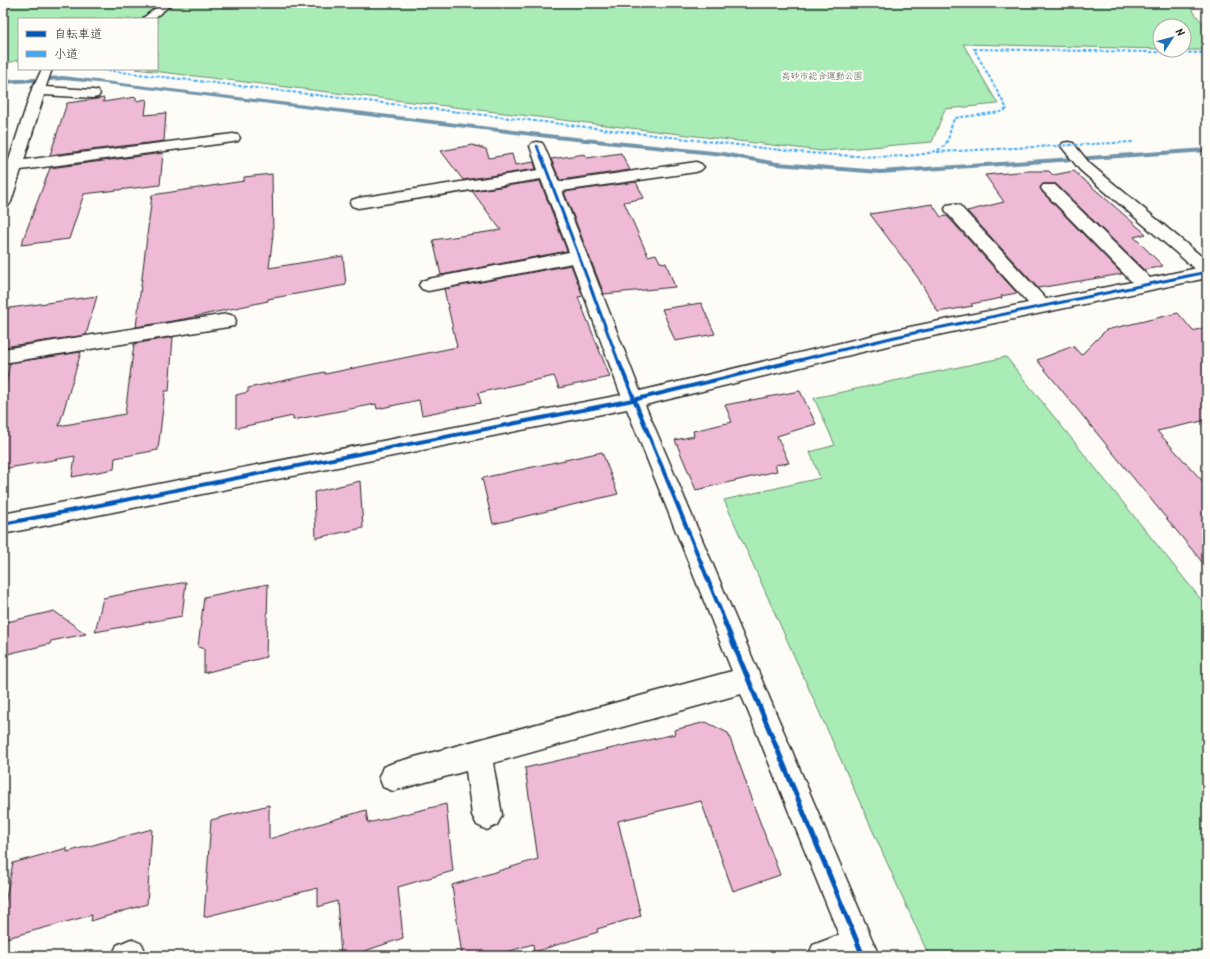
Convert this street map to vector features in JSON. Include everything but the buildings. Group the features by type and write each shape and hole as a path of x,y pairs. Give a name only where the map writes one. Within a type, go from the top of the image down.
{"street":[{"path":"3,202 40,88 93,94"},
{"path":"15,166 184,138 233,138"},
{"path":"537,146 633,400 860,950 824,956"},
{"path":"1068,146 1085,167 1207,271"},
{"path":"358,203 550,181 696,167"},
{"path":"1048,188 1146,285"},
{"path":"953,209 1042,307"},
{"path":"428,285 578,256"},
{"path":"3,524 633,400 895,338 1207,271"},
{"path":"3,356 167,322 227,321"},
{"path":"392,776 749,679"},
{"path":"476,754 488,815"}],"lane":[{"path":"148,18 168,3"},
{"path":"40,88 47,70"}],"green space":[{"name":"高砂市総合運動公園","path":"3,3 1187,3 1207,29 1207,50 1192,50 1192,18 1152,18 1152,49 963,44 998,104 945,109 932,142 822,151 144,70 158,70 158,18 18,18 18,60 3,64"},
{"path":"1006,357 1207,607 1207,952 1196,956 929,956 724,500 820,478 810,452 835,445 814,398"}],"waterway":[{"path":"3,82 63,78 98,81 556,137 723,154 777,164 880,172 1207,150"}],"marked path":[{"path":"104,70 797,152 895,156 915,155 932,152 942,148 947,142 951,125 955,118 1001,112 1007,109 974,49 1207,53"},
{"path":"937,152 1133,142"}],"cycle path":[{"path":"537,146 633,400 863,956"},
{"path":"3,524 633,400 895,337 1207,272"}]}
